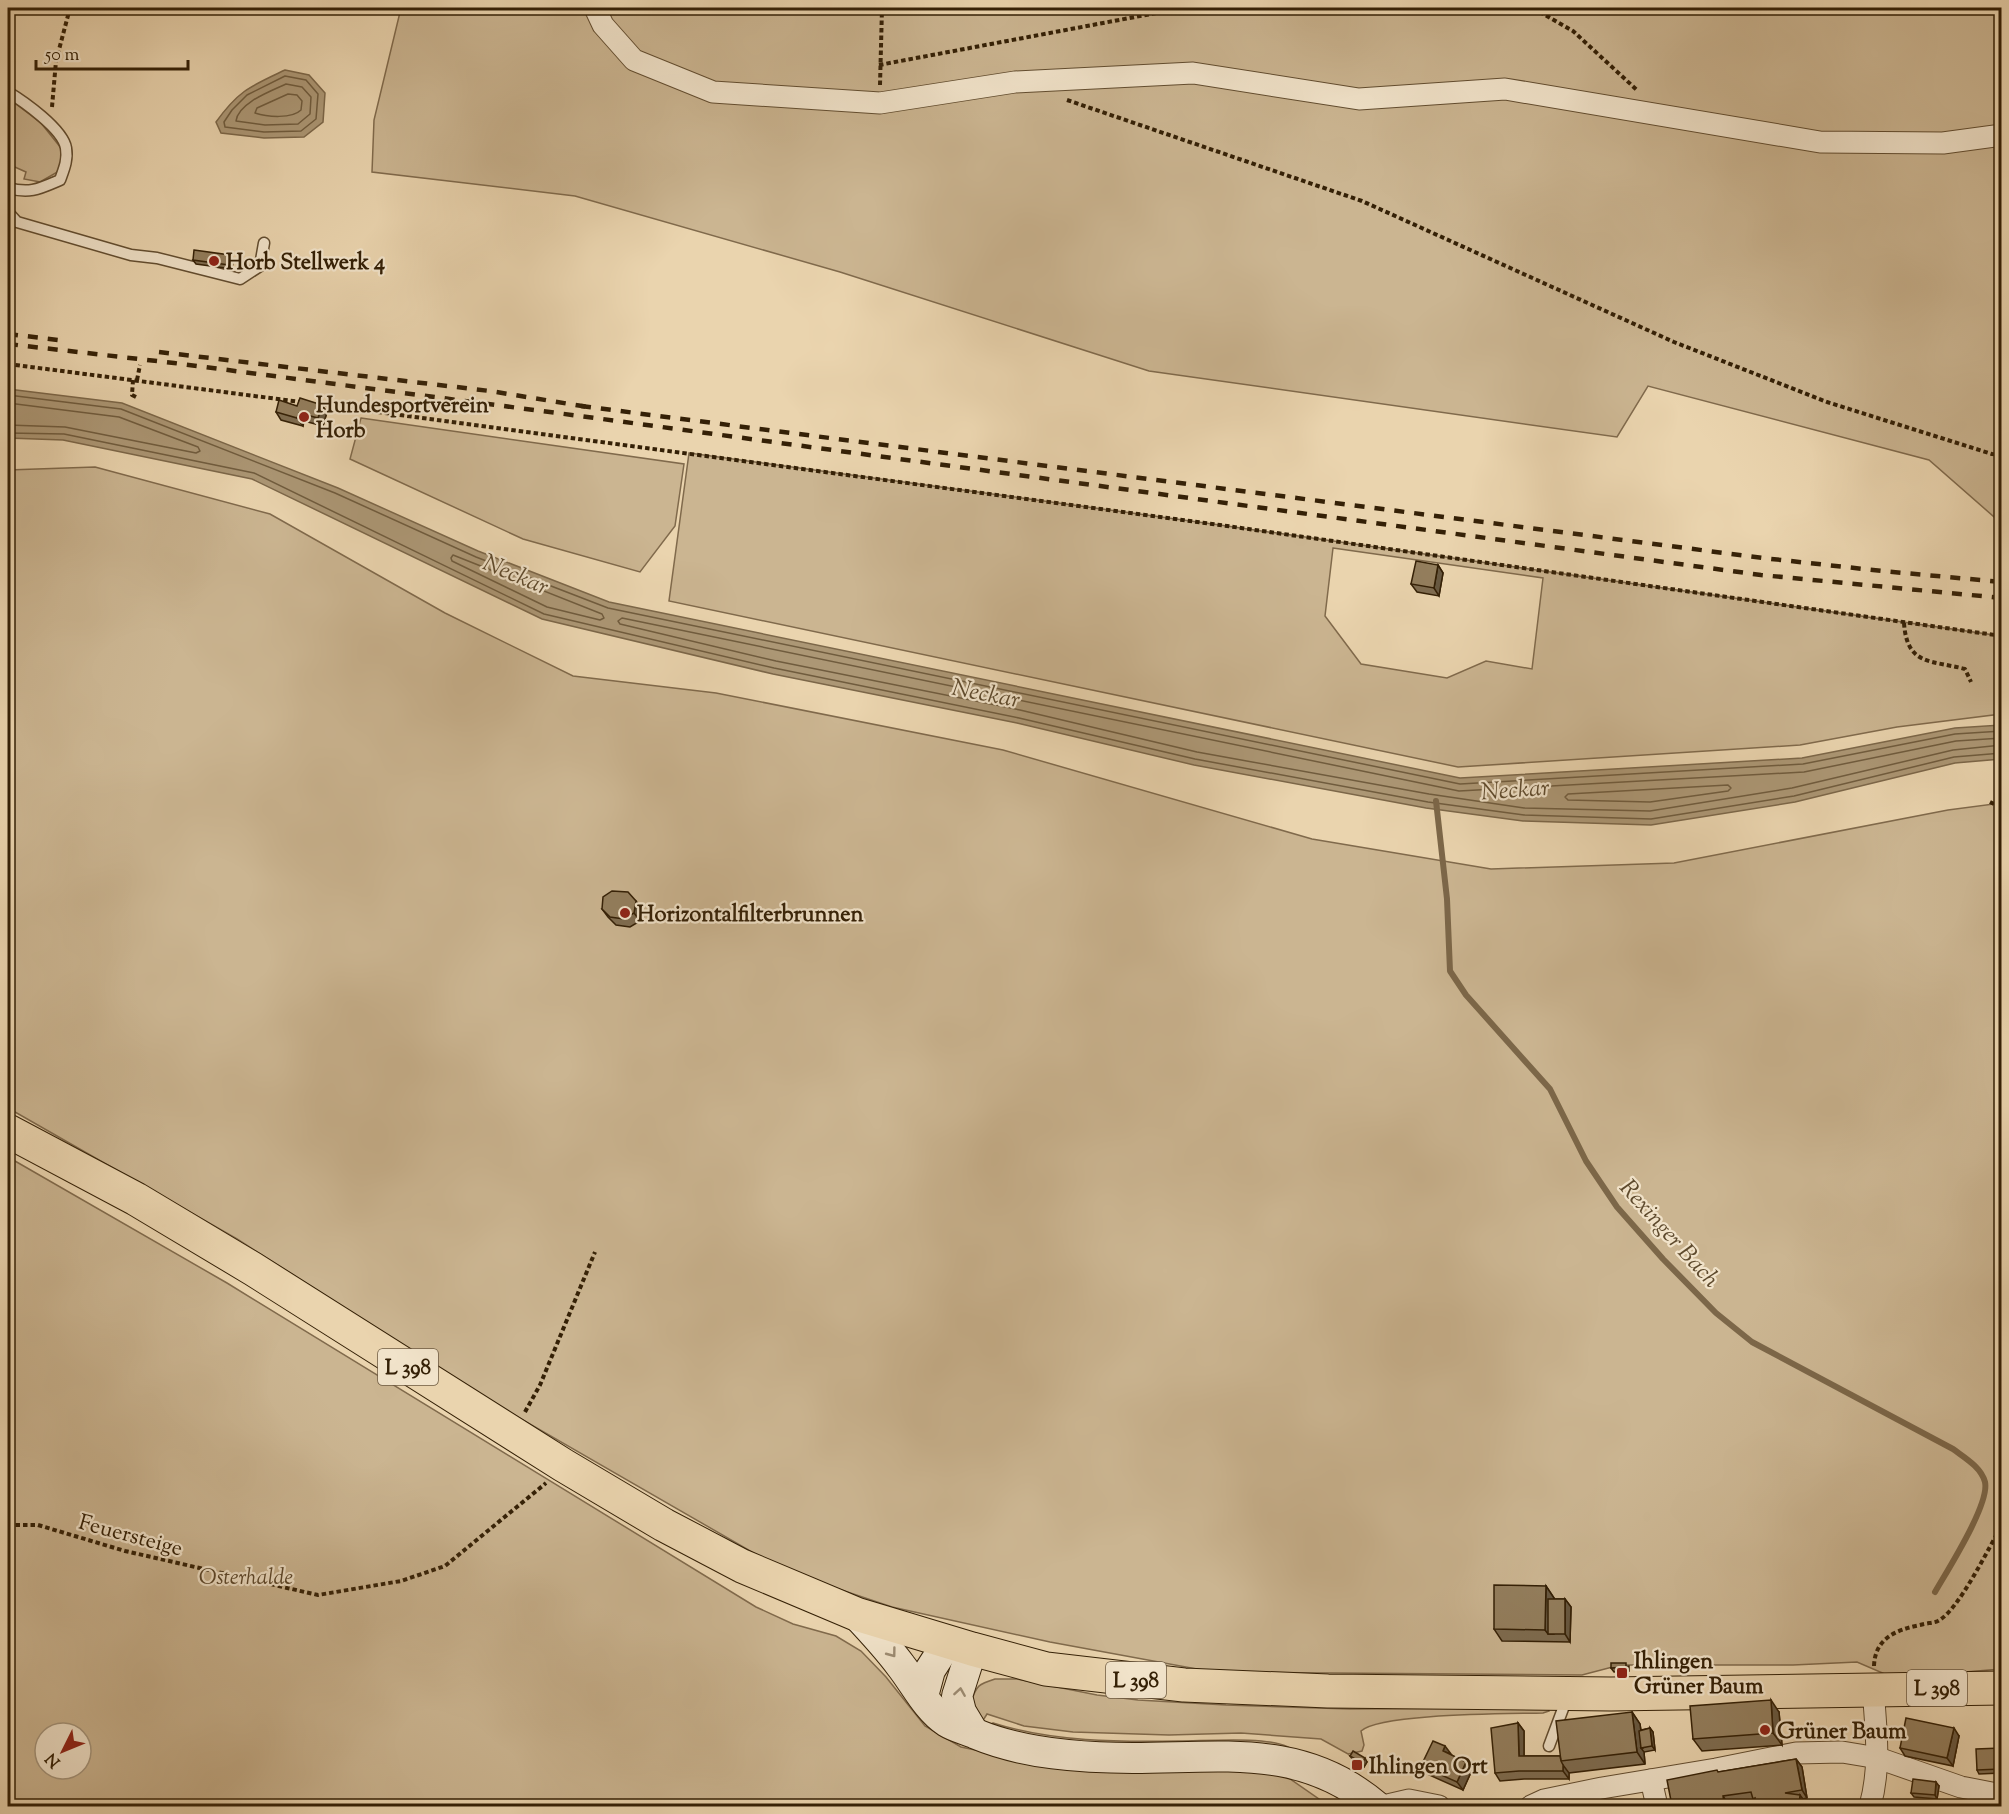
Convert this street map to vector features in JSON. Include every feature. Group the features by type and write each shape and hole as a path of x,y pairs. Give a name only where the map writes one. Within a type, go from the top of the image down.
{"main road":[{"name":"L 398","path":"8,1131 136,1199 253,1269 563,1465 664,1525 742,1566 856,1614 960,1646 1046,1669 1184,1685 1328,1691 1569,1693 2001,1688"}],"street":[{"path":"595,8 603,25 634,60 713,92 880,103 1014,82 1193,73 1359,99 1505,89 1820,142 1942,143 2001,135"},
{"path":"856,1614 884,1643 934,1711 948,1723 998,1743 1082,1755 1132,1758 1224,1755 1267,1758 1305,1767 1341,1781 1376,1806"},
{"path":"923,1696 930,1670 960,1646"},
{"path":"960,1646 957,1696 961,1712 973,1732"},
{"path":"1870,1806 1875,1787 1878,1758 1873,1689"},
{"path":"1531,1806 1544,1800 1796,1753 1842,1752 1878,1758 1961,1787 2001,1795"},
{"path":"1651,1780 1657,1806"},
{"path":"1383,1806 1409,1800 1439,1806"}],"lane":[{"path":"8,92 25,102 50,124 66,145 66,165 60,180 22,192 8,188"},
{"path":"8,212 17,222 131,255 157,258 240,279 260,267 264,243"},
{"path":"1549,1746 1569,1693"}],"path":[{"path":"50,124 57,61 70,8"},
{"path":"880,103 879,64 882,8"},
{"path":"879,64 1183,8 1290,11 1290,8"},
{"path":"1533,8 1573,31 1665,116"},
{"path":"1059,98 1362,201 1674,342 1827,402 2001,455"},
{"path":"8,364 1185,520 2001,636"},
{"path":"138,398 132,395 140,365"},
{"path":"1904,623 1905,638 1919,658 1965,669 1971,682"},
{"path":"1990,802 2001,808"},
{"path":"540,1385 595,1252"},
{"name":"Feuersteige","path":"8,1525 38,1526 125,1551 318,1596 401,1581 445,1566 539,1490 563,1465"},
{"path":"1873,1689 1874,1656 1880,1642 1904,1628 1939,1620 1956,1604 2001,1525"}],"green space":[{"path":"401,8 2001,8 2001,523 1929,460 1648,386 1617,437 1149,371 840,272 575,196 372,172 374,120"},
{"path":"8,98 41,123 61,148 61,170 40,182 24,179 26,172 8,164"},
{"path":"361,418 684,464 675,526 640,572 523,539 350,459"},
{"path":"689,453 1220,525 2001,636 2001,714 1897,727 1800,745 1458,767 669,601","holes":["1333,548 1543,578 1532,669 1486,661 1447,678 1361,664 1325,616"]},
{"path":"95,467 270,514 445,613 573,676 716,693 1003,750 1312,839 1491,869 1674,863 1948,810 2001,803 2001,1669 1894,1678 1857,1662 1793,1665 1620,1665 1582,1675 1213,1672 1050,1642 892,1607 785,1571 490,1401 237,1239 8,1108 8,470"},
{"name":"Osterhalde","path":"8,1157 227,1283 756,1607 793,1624 836,1636 861,1651 886,1677 925,1726 961,1747 1062,1768 1227,1766 1283,1774 1329,1806 8,1806"},
{"path":"995,1679 1017,1679 1097,1695 1138,1700 1350,1709 1548,1708 1549,1711 1418,1718 1373,1725 1361,1731 1364,1745 1362,1751 1348,1754 1321,1739 1241,1733 1169,1735 1073,1732 1024,1726 987,1714 982,1722 971,1703 979,1686"},
{"path":"993,1723 1039,1734 1086,1740 1251,1740 1288,1747 1273,1749 1093,1747 990,1728"}],"water":[{"path":"285,70 309,75 325,93 323,122 304,137 264,138 221,133 216,122 239,96 254,85"},
{"name":"Neckar","path":"8,389 122,403 338,488 478,551 609,602 1460,778 1802,758 1955,728 2001,725 2001,759 1955,763 1795,802 1651,825 1523,821 1426,808 1194,765 1017,723 773,674 542,619 252,479 63,440 8,438"}],"building":[{"path":"194,250 230,255 229,265 193,260"},
{"path":"300,398 322,405 318,418 299,413 297,418 276,412 279,400 297,406"},
{"path":"1416,561 1438,565 1434,588 1411,584"},
{"path":"612,891 628,892 636,901 634,913 624,919 610,917 602,909 603,897"},
{"path":"1494,1585 1546,1586 1545,1630 1494,1629"},
{"path":"1548,1599 1565,1599 1565,1634 1548,1634"},
{"path":"1611,1663 1626,1663 1626,1667 1611,1668"},
{"path":"1771,1700 1773,1733 1693,1739 1690,1706"},
{"path":"1632,1712 1637,1752 1561,1761 1556,1721"},
{"path":"1906,1718 1954,1728 1947,1758 1900,1748"},
{"path":"1518,1723 1519,1756 1560,1756 1563,1771 1495,1773 1491,1728"},
{"path":"1650,1728 1652,1746 1641,1748 1639,1731"},
{"path":"1433,1741 1445,1746 1443,1751 1466,1762 1457,1782 1421,1766"},
{"path":"2001,1748 2001,1769 1977,1770 1976,1749"},
{"path":"1353,1751 1365,1758 1362,1763 1350,1756"},
{"path":"1796,1759 1802,1790 1785,1793 1800,1795 1799,1806 1755,1806 1755,1798 1753,1799 1751,1792 1723,1796 1724,1803 1705,1806 1672,1806 1667,1780 1717,1770 1718,1772"},
{"path":"1913,1779 1936,1782 1935,1795 1911,1793"}],"waterway":[{"name":"Rexinger Bach","path":"1436,801 1447,899 1450,971 1466,995 1550,1089 1586,1161 1617,1207 1663,1259 1716,1313 1752,1342 1953,1449 1980,1472 1985,1482 1981,1506 1935,1592"}],"railway":[{"path":"8,334 67,341"},
{"path":"8,344 174,363 580,416 1761,575 2002,598"},
{"path":"159,352 490,391 588,407"},
{"path":"581,406 1763,558 2002,582"}],"place":[{"name":"Horb Stellwerk 4","path":"214,261"},
{"name":"Hundesportverein Horb","path":"304,417"},
{"name":"Horizontalfilterbrunnen","path":"625,913"},
{"name":"Ihlingen Grüner Baum","path":"1622,1673"},
{"name":"Grüner Baum","path":"1765,1730"},
{"name":"Ihlingen Ort","path":"1357,1765"}]}
